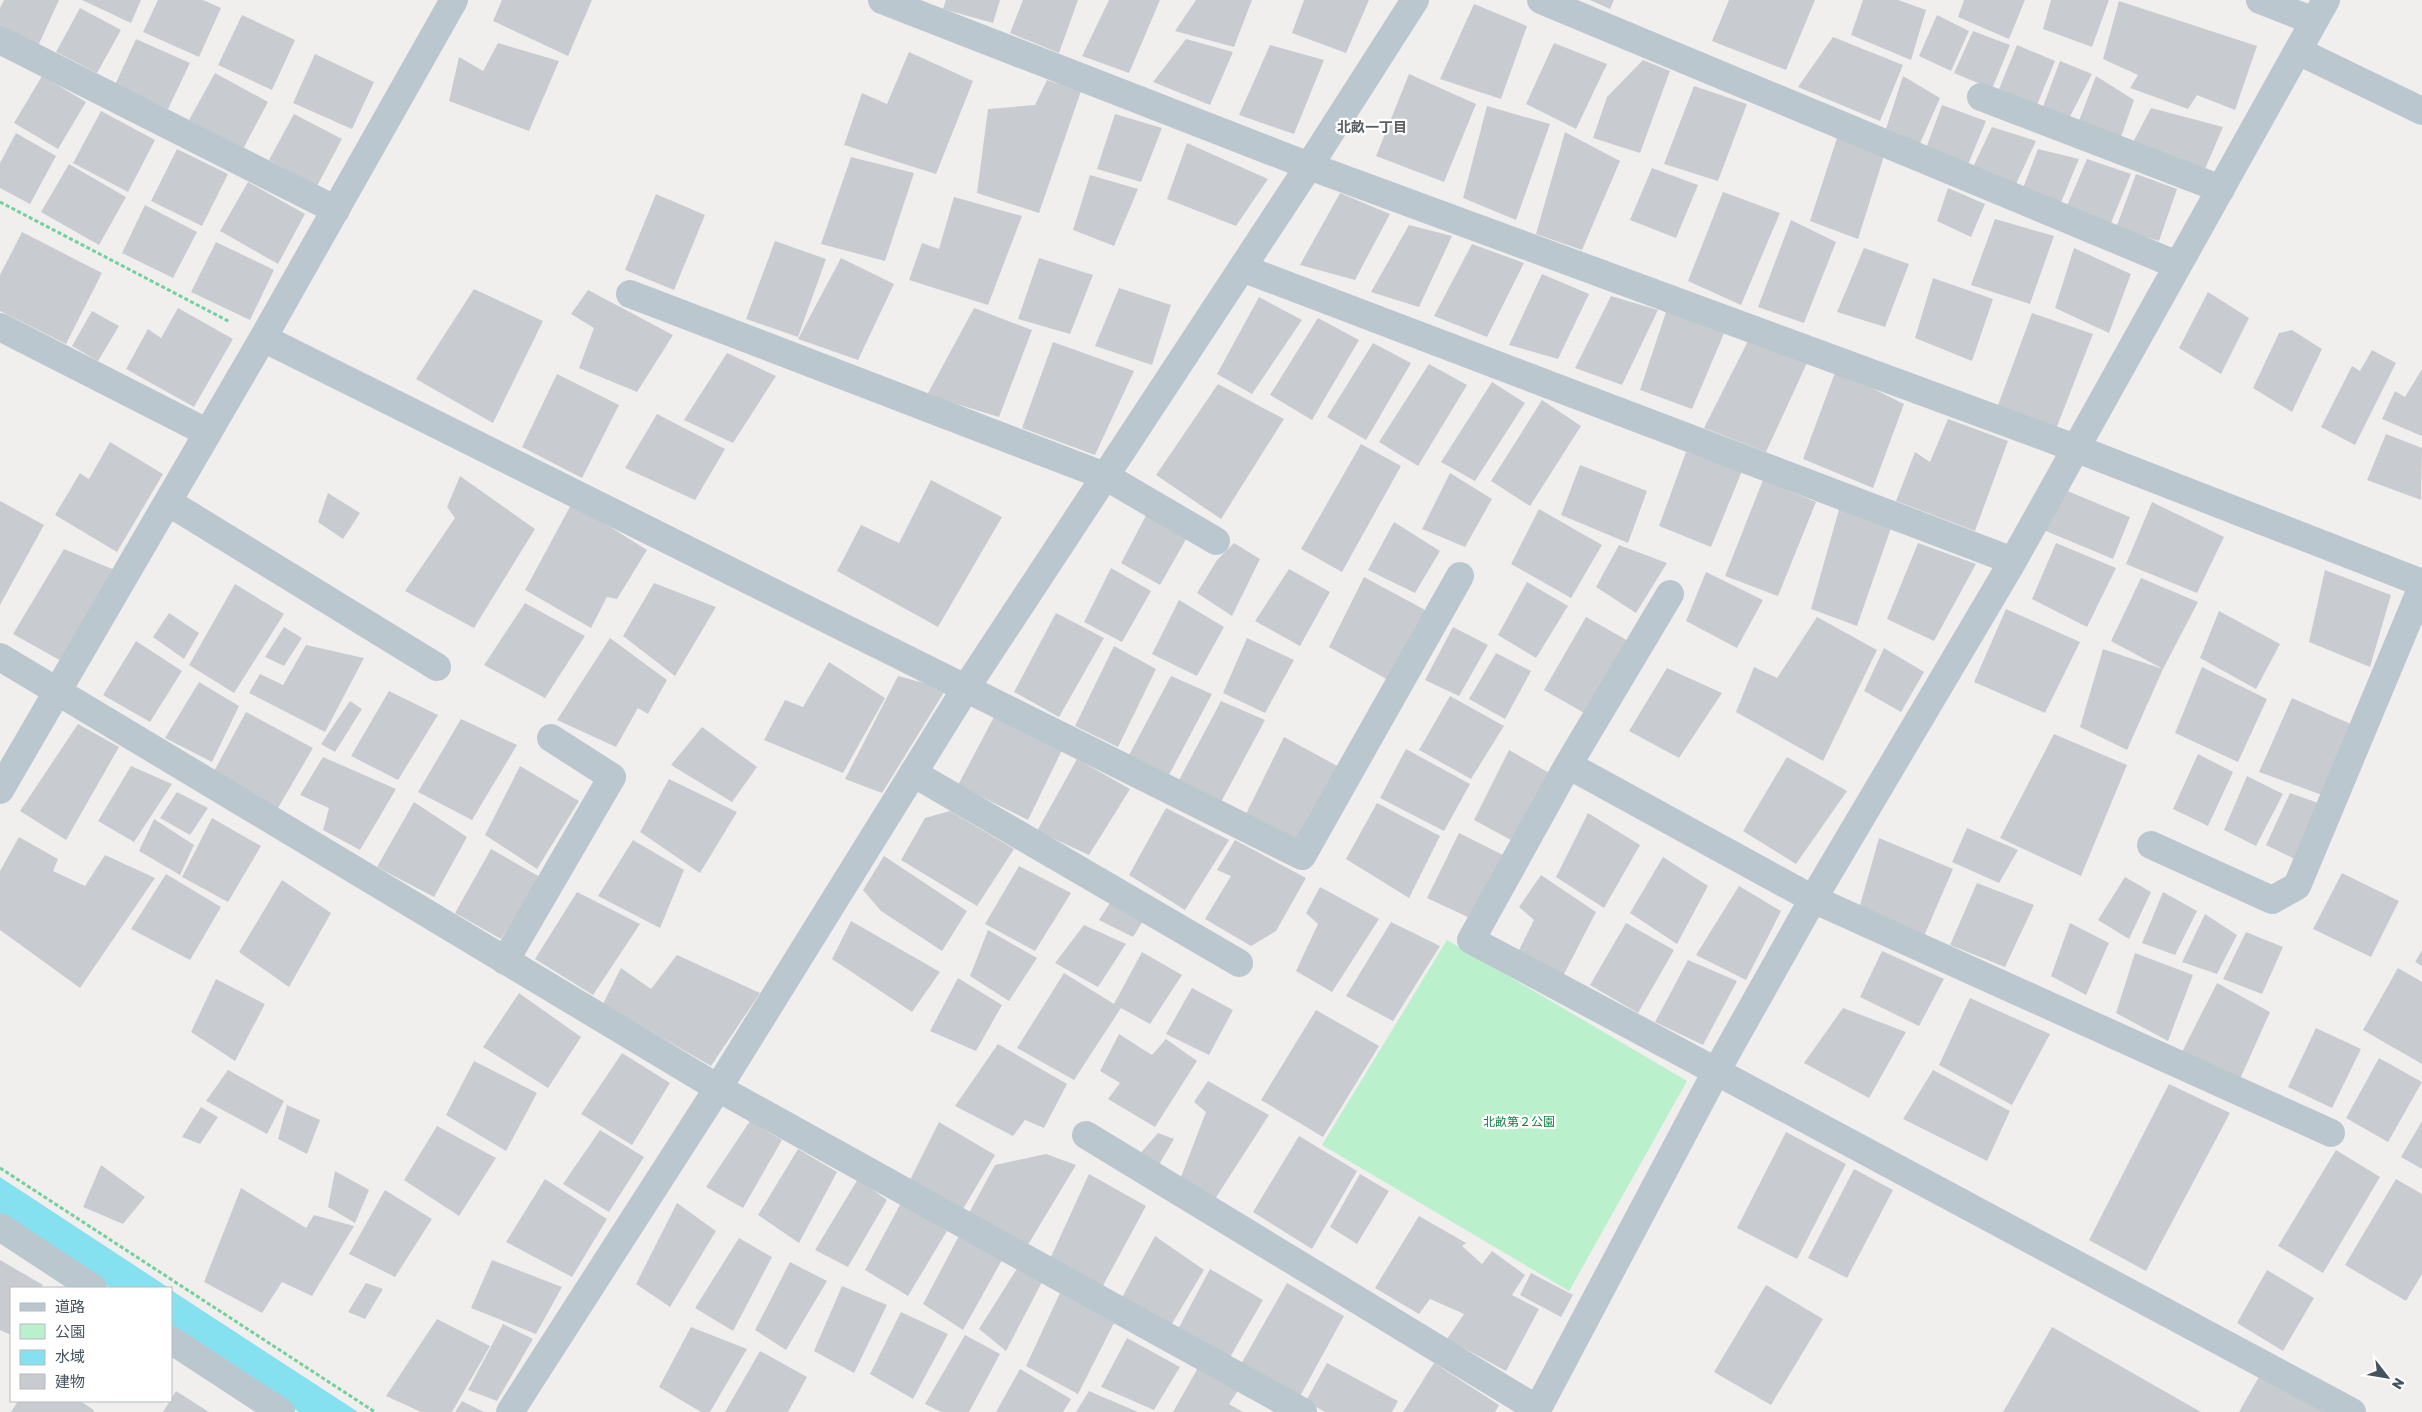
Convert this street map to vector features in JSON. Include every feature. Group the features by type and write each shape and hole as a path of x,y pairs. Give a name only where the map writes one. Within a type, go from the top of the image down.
{"street":[{"path":"0,790 263,338 454,0"},
{"path":"882,0 1309,166 2075,448 2422,585 2297,886 2272,900 2151,845"},
{"path":"510,1412 718,1088 966,688 1309,166 1414,0"},
{"path":"1541,0 2178,266"},
{"path":"1086,1135 1536,1411 1717,1070 1813,899 2013,561 2320,11 2260,0"},
{"path":"0,40 336,210"},
{"path":"2298,51 2422,111"},
{"path":"1981,97 2221,190"},
{"path":"1242,268 2013,561"},
{"path":"630,294 1105,476 1216,541"},
{"path":"0,327 208,433"},
{"path":"263,338 1302,856 1460,576"},
{"path":"168,502 437,667"},
{"path":"1670,594 1568,765 1471,940 1717,1070 2352,1412"},
{"path":"0,657 718,1088 1303,1412"},
{"path":"505,961 612,777 551,738"},
{"path":"1568,765 1813,899 2331,1133"},
{"path":"914,772 1240,963"},
{"path":"0,1227 91,1287"},
{"path":"172,1341 281,1412"}],"path":[{"path":"0,202 263,338"},
{"path":"0,1168 375,1412"}],"green space":[{"name":"北畝第２公園","path":"1447,940 1687,1081 1569,1291 1322,1145"}],"water":[{"path":"0,1177 167,1287 109,1287 0,1216"},
{"path":"172,1291 358,1412 299,1412 172,1329"}],"building":[{"path":"4,0 59,0 38,46 0,29 0,8"},
{"path":"82,0 141,0 131,23"},
{"path":"158,0 203,0 221,8 199,57 143,32"},
{"path":"502,0 592,0 568,56 493,21"},
{"path":"946,0 1000,0 993,23 943,9"},
{"path":"1023,0 1078,0 1059,53 1010,33"},
{"path":"1109,0 1160,0 1129,73 1082,56"},
{"path":"1196,0 1252,0 1234,47 1175,31"},
{"path":"1304,0 1369,0 1346,53 1292,33"},
{"path":"1590,0 1614,0 1610,9"},
{"path":"1729,0 1815,0 1786,70 1712,41"},
{"path":"1863,0 1898,0 1926,10 1911,60 1851,35"},
{"path":"1964,0 2025,0 2009,39 1958,17"},
{"path":"2051,0 2109,0 2092,47 2043,29"},
{"path":"2119,1 2257,46 2235,110 2197,95 2188,109 2130,88 2138,75 2103,59"},
{"path":"1474,4 1527,26 1501,99 1440,79"},
{"path":"80,8 121,30 97,73 56,52"},
{"path":"242,15 295,40 272,90 218,65"},
{"path":"1937,15 1969,31 1951,71 1919,56"},
{"path":"1973,31 2010,45 1992,89 1954,73"},
{"path":"1833,37 1903,65 1880,121 1798,87"},
{"path":"136,39 190,63 168,109 115,85"},
{"path":"1186,39 1233,52 1210,105 1153,82"},
{"path":"498,43 559,61 529,131 449,101 459,57 483,71"},
{"path":"1554,43 1607,64 1576,129 1526,104"},
{"path":"1270,45 1324,60 1294,134 1239,115"},
{"path":"2017,45 2055,61 2037,105 1997,94"},
{"path":"909,52 973,81 936,174 844,145 862,93 887,104"},
{"path":"315,54 374,82 352,129 293,103"},
{"path":"1643,60 1670,71 1640,153 1593,138 1607,97"},
{"path":"2060,61 2092,74 2066,124 2041,112"},
{"path":"215,73 268,102 243,149 189,120"},
{"path":"1409,74 1476,104 1444,182 1376,156"},
{"path":"42,76 86,102 58,149 14,123"},
{"path":"1903,76 1940,98 1918,148 1885,132"},
{"path":"2096,76 2134,100 2120,140 2077,126"},
{"path":"1047,80 1081,91 1039,213 977,193 988,109 1035,105"},
{"path":"1694,86 1747,104 1718,181 1664,164"},
{"path":"1942,105 1986,121 1967,167 1925,151"},
{"path":"1487,106 1550,124 1516,220 1463,198"},
{"path":"2151,108 2223,127 2202,176 2131,146"},
{"path":"101,111 155,140 128,192 73,163"},
{"path":"294,114 342,139 317,186 269,160"},
{"path":"1115,114 1162,128 1141,182 1097,169"},
{"path":"1992,127 2036,141 2016,184 1973,167"},
{"path":"1565,132 1620,161 1582,250 1536,234"},
{"path":"16,133 56,156 30,204 0,188 0,163"},
{"path":"1838,135 1885,153 1858,239 1810,221"},
{"path":"1187,143 1268,179 1236,226 1167,199"},
{"path":"177,149 228,174 202,226 151,201"},
{"path":"2038,149 2079,159 2060,205 2023,188"},
{"path":"851,157 914,173 885,261 821,244"},
{"path":"2087,159 2131,174 2111,223 2066,208"},
{"path":"69,164 126,197 99,245 41,212"},
{"path":"1652,168 1698,185 1676,238 1630,220"},
{"path":"2136,174 2177,189 2159,241 2116,228"},
{"path":"1090,175 1138,189 1114,246 1073,230"},
{"path":"248,182 305,214 278,264 220,231"},
{"path":"1948,188 1985,204 1971,237 1937,221"},
{"path":"1723,192 1780,213 1741,305 1688,281"},
{"path":"1340,193 1390,214 1355,280 1300,265"},
{"path":"656,194 705,215 674,290 625,270"},
{"path":"954,197 1022,216 988,305 909,280 922,243 939,249"},
{"path":"145,205 197,232 173,278 122,253"},
{"path":"1995,219 2054,236 2030,304 1971,285"},
{"path":"1791,220 1836,242 1804,323 1758,307"},
{"path":"1409,225 1452,236 1419,307 1371,292"},
{"path":"22,232 102,273 66,344 0,311 0,275"},
{"path":"775,241 826,259 798,337 746,319"},
{"path":"216,242 274,270 250,320 191,292"},
{"path":"1472,244 1524,263 1487,337 1434,316"},
{"path":"1864,248 1909,264 1885,327 1837,312"},
{"path":"2074,248 2131,274 2109,333 2055,308"},
{"path":"841,258 894,284 858,360 798,339"},
{"path":"1039,258 1093,275 1070,334 1018,319"},
{"path":"1542,274 1589,294 1558,359 1509,345"},
{"path":"1933,278 1993,299 1972,361 1915,338"},
{"path":"1119,288 1171,305 1152,365 1095,346"},
{"path":"474,289 543,321 493,423 416,379"},
{"path":"588,290 673,335 637,392 579,368 594,328 571,314"},
{"path":"2208,292 2249,318 2221,374 2179,348"},
{"path":"1611,296 1658,310 1622,385 1575,368"},
{"path":"1259,297 1302,320 1252,394 1217,374"},
{"path":"178,308 233,339 194,407 126,369 148,329 161,338"},
{"path":"974,308 1032,330 999,417 927,395"},
{"path":"1667,309 1725,331 1692,409 1640,390"},
{"path":"92,311 119,326 98,361 72,346"},
{"path":"2032,313 2093,334 2056,429 1997,408"},
{"path":"1318,318 1359,340 1312,420 1270,395"},
{"path":"2292,330 2322,349 2292,412 2253,388 2279,333"},
{"path":"1748,341 1807,363 1766,452 1704,428"},
{"path":"1053,342 1134,371 1095,455 1022,428"},
{"path":"1373,343 1411,363 1366,440 1327,417"},
{"path":"2372,350 2396,363 2355,445 2321,427 2352,366 2360,371"},
{"path":"727,353 776,376 733,443 684,420"},
{"path":"1429,364 1467,385 1418,466 1379,442"},
{"path":"2422,369 2422,436 2382,419 2395,391 2405,397"},
{"path":"1836,370 1904,404 1873,488 1803,459"},
{"path":"557,374 619,405 582,478 522,447"},
{"path":"1492,382 1525,403 1475,481 1441,462"},
{"path":"1218,384 1284,419 1221,519 1156,475"},
{"path":"1542,400 1581,426 1530,506 1491,481"},
{"path":"657,414 725,449 695,500 625,468"},
{"path":"1948,419 2008,441 1975,531 1896,501 1915,452 1930,462"},
{"path":"2386,434 2422,448 2421,500 2367,480"},
{"path":"110,442 163,474 117,552 55,515 80,473 89,479"},
{"path":"1361,444 1401,466 1342,572 1301,549"},
{"path":"1686,452 1742,471 1711,547 1659,526"},
{"path":"1580,465 1647,491 1628,543 1561,515"},
{"path":"1450,473 1492,499 1465,547 1422,529"},
{"path":"460,476 535,529 474,628 405,591 455,518 447,507"},
{"path":"931,480 1002,517 938,627 837,571 861,525 899,543"},
{"path":"1763,480 1816,502 1778,596 1725,576"},
{"path":"2058,487 2130,517 2113,559 2041,529"},
{"path":"328,493 360,513 343,539 318,522"},
{"path":"0,501 44,525 0,605"},
{"path":"2152,502 2224,537 2197,593 2126,564"},
{"path":"572,503 647,550 617,599 607,597 591,628 525,590"},
{"path":"1840,506 1891,528 1857,626 1811,609"},
{"path":"1150,508 1189,534 1160,585 1121,563"},
{"path":"1539,509 1602,545 1571,598 1511,564"},
{"path":"1394,522 1440,551 1415,593 1368,570"},
{"path":"1234,543 1260,559 1232,616 1197,593 1217,560"},
{"path":"1918,543 1976,564 1934,641 1887,619"},
{"path":"2056,543 2116,568 2087,627 2032,599"},
{"path":"1619,545 1667,563 1636,613 1596,587"},
{"path":"64,549 117,571 63,662 13,634"},
{"path":"1111,568 1151,591 1122,642 1084,622"},
{"path":"1289,569 1330,592 1300,646 1255,621"},
{"path":"2325,570 2391,595 2370,667 2309,642"},
{"path":"1706,572 1763,600 1737,648 1686,621"},
{"path":"1364,577 1427,611 1390,681 1329,647"},
{"path":"2141,578 2198,602 2163,669 2111,641"},
{"path":"1527,582 1568,606 1536,658 1498,635"},
{"path":"654,583 716,607 675,676 623,636"},
{"path":"235,584 284,614 234,693 189,665"},
{"path":"1179,600 1224,627 1197,676 1152,654"},
{"path":"525,603 585,636 545,698 484,665"},
{"path":"2006,609 2080,642 2045,713 1974,682"},
{"path":"2219,611 2280,644 2256,689 2200,658"},
{"path":"169,613 199,633 184,659 153,637"},
{"path":"1056,613 1104,638 1059,717 1014,692"},
{"path":"1586,617 1630,642 1586,714 1544,690"},
{"path":"1817,617 1877,650 1823,761 1736,712 1754,667 1777,678"},
{"path":"284,627 302,638 284,666 265,657"},
{"path":"1453,627 1488,645 1459,696 1425,680"},
{"path":"610,638 667,680 648,714 638,708 616,747 557,720"},
{"path":"1247,638 1294,660 1265,713 1223,693"},
{"path":"136,641 182,671 150,722 103,695"},
{"path":"306,645 364,658 325,732 249,693 260,674 283,685"},
{"path":"1114,646 1156,669 1118,747 1075,726"},
{"path":"1884,648 1924,672 1901,712 1864,691"},
{"path":"2103,649 2163,669 2127,750 2080,727"},
{"path":"1496,653 1531,671 1505,719 1469,699"},
{"path":"829,662 885,698 843,773 764,740 785,700 803,707"},
{"path":"2202,667 2267,699 2238,762 2175,733"},
{"path":"1667,668 1722,693 1679,758 1629,731"},
{"path":"898,676 946,689 882,793 845,779"},
{"path":"1171,676 1212,694 1169,775 1129,755"},
{"path":"199,682 239,706 212,762 165,738"},
{"path":"389,691 438,715 398,780 351,756"},
{"path":"1450,696 1504,726 1471,779 1419,750"},
{"path":"2292,698 2353,725 2322,795 2259,772"},
{"path":"350,701 362,709 335,752 321,744"},
{"path":"1221,701 1265,720 1221,802 1178,782"},
{"path":"246,712 313,748 275,813 212,775"},
{"path":"994,717 1064,746 1028,820 958,785"},
{"path":"461,719 517,745 472,820 418,792"},
{"path":"78,724 119,747 66,840 20,811"},
{"path":"702,727 757,767 732,802 671,765"},
{"path":"2054,734 2127,765 2081,876 2000,838"},
{"path":"1284,737 1341,768 1297,844 1246,814"},
{"path":"1406,749 1470,784 1444,831 1380,798"},
{"path":"1509,750 1551,774 1511,840 1474,820"},
{"path":"2198,754 2233,772 2208,826 2173,809"},
{"path":"323,757 396,789 360,850 323,830 329,808 300,795"},
{"path":"1787,757 1847,791 1796,864 1743,831"},
{"path":"1077,759 1130,789 1089,855 1037,831"},
{"path":"131,766 172,784 134,842 98,821"},
{"path":"520,766 579,801 537,869 485,835"},
{"path":"2247,776 2283,794 2256,846 2224,830"},
{"path":"669,779 737,812 700,873 640,832"},
{"path":"177,792 208,808 190,835 160,818"},
{"path":"2290,793 2324,805 2297,860 2266,845"},
{"path":"414,802 467,837 434,897 377,867"},
{"path":"1377,803 1440,836 1409,898 1346,859"},
{"path":"1166,808 1229,840 1185,910 1129,875"},
{"path":"950,811 1014,849 977,906 901,860 925,818"},
{"path":"1588,813 1640,845 1604,908 1556,877"},
{"path":"212,818 261,846 228,902 182,877"},
{"path":"154,819 194,845 180,875 139,851"},
{"path":"1967,828 2018,850 1999,883 1952,862"},
{"path":"1459,833 1505,856 1472,919 1427,898"},
{"path":"19,837 58,859 53,871 85,886 105,855 155,878 80,988 0,930 0,871"},
{"path":"1879,838 1953,869 1924,936 1859,909"},
{"path":"633,840 684,870 660,928 598,896"},
{"path":"1235,840 1306,878 1276,931 1251,946 1205,919 1231,876 1217,870"},
{"path":"491,849 540,877 501,939 455,913"},
{"path":"884,856 967,911 942,951 881,911 863,890"},
{"path":"1663,857 1708,886 1677,944 1630,913"},
{"path":"1019,866 1071,893 1035,951 985,924"},
{"path":"2342,873 2399,901 2371,957 2313,929"},
{"path":"166,874 221,907 190,960 131,929"},
{"path":"1541,875 1596,912 1562,978 1517,954 1534,920 1519,907"},
{"path":"2125,877 2151,892 2129,939 2098,920"},
{"path":"282,880 331,913 289,987 239,952"},
{"path":"1977,883 2034,905 2005,967 1950,945"},
{"path":"1739,886 1781,911 1746,980 1696,955"},
{"path":"1320,887 1379,919 1332,992 1296,971 1318,924 1306,913"},
{"path":"577,892 640,924 593,995 535,959"},
{"path":"2163,892 2197,911 2175,955 2142,943"},
{"path":"1113,898 1143,921 1133,937 1099,920"},
{"path":"2205,914 2237,935 2217,974 2182,962"},
{"path":"851,921 940,972 912,1012 832,959"},
{"path":"1391,922 1440,946 1393,1021 1346,996"},
{"path":"1626,923 1674,950 1638,1013 1590,985"},
{"path":"2070,923 2109,943 2086,995 2051,976"},
{"path":"1084,925 1126,944 1098,987 1055,963"},
{"path":"988,930 1037,958 1009,1001 970,976"},
{"path":"2246,932 2283,947 2262,994 2223,979"},
{"path":"2422,950 2422,966 2415,962"},
{"path":"1882,951 1944,979 1919,1026 1860,997"},
{"path":"1142,952 1182,975 1150,1024 1121,1008 1074,1080 1017,1048 1064,973 1114,1004"},
{"path":"2135,953 2193,975 2168,1041 2116,1013"},
{"path":"677,955 760,993 711,1066 603,1004 621,968 651,989"},
{"path":"1688,960 1737,981 1703,1045 1655,1022"},
{"path":"2398,968 2422,982 2422,1064 2363,1030"},
{"path":"958,978 1002,1005 976,1051 930,1031"},
{"path":"216,979 265,1004 235,1061 191,1032"},
{"path":"2217,983 2270,1012 2240,1079 2181,1054"},
{"path":"1192,988 1233,1010 1209,1055 1166,1034"},
{"path":"519,993 581,1037 548,1088 483,1047"},
{"path":"1970,998 2050,1034 2012,1105 1939,1065"},
{"path":"1843,1008 1906,1032 1869,1098 1804,1063"},
{"path":"1316,1010 1379,1046 1323,1137 1261,1100"},
{"path":"2316,1028 2361,1049 2332,1108 2288,1087"},
{"path":"1119,1034 1152,1055 1166,1039 1197,1061 1155,1127 1108,1099 1120,1083 1100,1071"},
{"path":"998,1044 1067,1084 1044,1128 1025,1120 1013,1136 955,1106"},
{"path":"622,1053 670,1083 632,1145 581,1114"},
{"path":"2379,1058 2422,1082 2388,1142 2346,1118"},
{"path":"474,1061 537,1093 506,1151 446,1115"},
{"path":"228,1070 284,1101 267,1134 206,1101"},
{"path":"1933,1070 2010,1111 1987,1161 1903,1119"},
{"path":"1208,1081 1269,1115 1215,1199 1179,1182 1206,1112 1194,1102"},
{"path":"2169,1084 2230,1113 2146,1271 2089,1240"},
{"path":"287,1105 320,1120 307,1154 278,1139"},
{"path":"201,1107 218,1117 200,1144 182,1137"},
{"path":"750,1121 782,1140 743,1208 706,1187"},
{"path":"2422,1121 2422,1169 2401,1157"},
{"path":"939,1122 995,1155 963,1209 909,1182"},
{"path":"437,1126 496,1158 459,1216 404,1180"},
{"path":"600,1130 644,1157 609,1212 563,1184"},
{"path":"1786,1132 1846,1164 1797,1259 1737,1228"},
{"path":"1158,1133 1174,1139 1157,1168 1138,1156"},
{"path":"1299,1136 1357,1171 1312,1249 1253,1212"},
{"path":"798,1149 837,1172 799,1243 758,1215"},
{"path":"2336,1150 2380,1177 2323,1273 2278,1246"},
{"path":"1046,1154 1076,1165 1026,1248 969,1213 995,1165"},
{"path":"101,1165 145,1197 123,1224 83,1207"},
{"path":"1854,1169 1893,1190 1847,1278 1808,1258"},
{"path":"335,1171 369,1190 355,1223 328,1207"},
{"path":"1089,1174 1146,1206 1100,1291 1049,1261"},
{"path":"1360,1174 1389,1191 1357,1244 1330,1227"},
{"path":"545,1179 607,1219 572,1277 506,1242"},
{"path":"858,1179 887,1200 848,1267 815,1250"},
{"path":"2396,1179 2422,1194 2422,1274 2406,1301 2345,1265"},
{"path":"241,1188 306,1228 314,1215 354,1226 312,1296 282,1282 262,1313 204,1282"},
{"path":"385,1190 432,1219 395,1277 349,1254"},
{"path":"677,1203 716,1231 670,1307 636,1284"},
{"path":"901,1203 947,1231 908,1296 865,1270"},
{"path":"1419,1216 1466,1243 1462,1246 1482,1264 1492,1251 1525,1275 1512,1295 1539,1309 1506,1371 1447,1339 1464,1314 1430,1299 1419,1314 1375,1288"},
{"path":"960,1234 1002,1260 963,1330 923,1304"},
{"path":"1155,1236 1204,1270 1170,1327 1120,1301"},
{"path":"739,1238 772,1257 733,1331 695,1308"},
{"path":"0,1260 43,1285 42,1287 10,1287 10,1335 0,1330"},
{"path":"492,1260 562,1287 536,1334 471,1308"},
{"path":"790,1262 827,1281 786,1350 755,1330"},
{"path":"1018,1267 1042,1282 1006,1351 979,1329"},
{"path":"1210,1269 1263,1300 1229,1359 1177,1331"},
{"path":"2267,1270 2314,1298 2283,1351 2237,1323"},
{"path":"1531,1273 1573,1295 1561,1317 1520,1295"},
{"path":"366,1283 383,1289 365,1319 348,1312"},
{"path":"1287,1283 1344,1316 1299,1398 1241,1364"},
{"path":"1766,1285 1823,1319 1771,1405 1714,1372"},
{"path":"842,1286 887,1305 854,1373 814,1351"},
{"path":"1060,1293 1114,1323 1078,1394 1026,1366"},
{"path":"901,1312 948,1334 913,1399 870,1374"},
{"path":"437,1319 490,1346 452,1412 421,1412 386,1396"},
{"path":"503,1324 533,1339 497,1401 468,1390"},
{"path":"691,1327 747,1349 710,1412 701,1412 659,1387"},
{"path":"2052,1327 2201,1412 2003,1412"},
{"path":"965,1335 1000,1354 969,1412 941,1412 925,1404"},
{"path":"1127,1338 1180,1367 1154,1410 1101,1387"},
{"path":"760,1351 807,1377 788,1412 725,1412"},
{"path":"1327,1363 1398,1401 1392,1412 1325,1412 1306,1401"},
{"path":"1434,1363 1499,1405 1495,1412 1403,1412"},
{"path":"1199,1366 1239,1389 1229,1404 1243,1412 1173,1412"},
{"path":"1020,1369 1071,1399 1063,1412 996,1412"},
{"path":"2260,1375 2325,1412 2239,1412"},
{"path":"176,1391 209,1412 163,1412 169,1402 172,1402 172,1397"},
{"path":"1089,1391 1138,1412 1076,1412"},
{"path":"462,1401 484,1412 455,1412"},
{"path":"17,1402 82,1402 94,1410 93,1412 11,1412"}],"district":[{"name":"北畝一丁目","path":"1372,127"}]}
